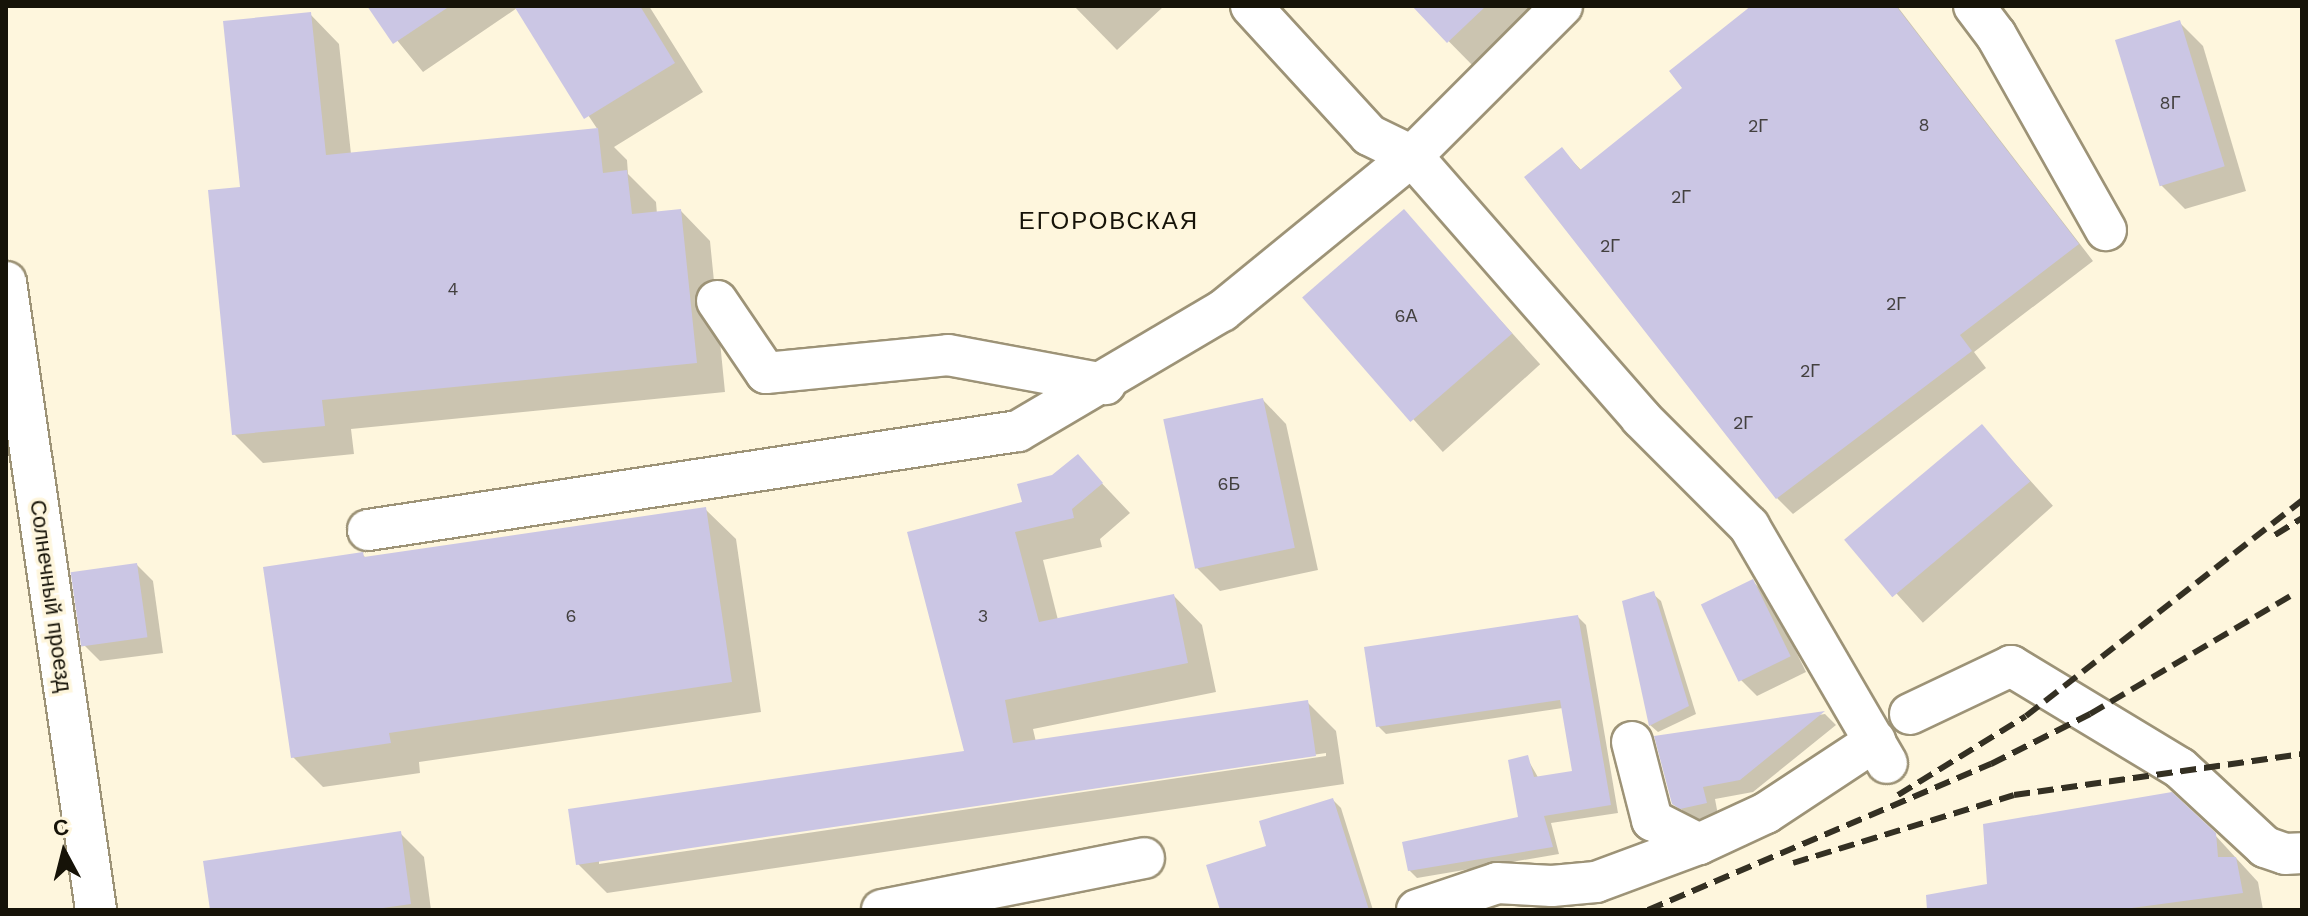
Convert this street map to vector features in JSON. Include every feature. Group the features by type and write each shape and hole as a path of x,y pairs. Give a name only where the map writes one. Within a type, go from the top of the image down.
{"street":[{"path":"1251,6 1369,135 1412,156 1641,418 1749,526 1881,752 1766,813 1699,844 1596,882 1552,886 1497,883 1417,910"},
{"path":"368,530 1018,431 1105,384 1222,311 1412,156 1562,6"},
{"path":"1974,6 1996,35 2106,230"},
{"name":"Солнечный проезд","path":"6,282 96,910"},
{"path":"717,301 766,373 948,355 1105,384"},
{"path":"1910,714 2011,666 2180,768 2265,847 2285,854 2302,853"},
{"path":"1632,742 1652,820 1699,844"},
{"path":"882,910 1144,858"}],"building":[{"path":"367,6 450,6 393,44"},
{"path":"514,6 640,6 675,63 584,119"},
{"path":"1412,6 1486,6 1447,43"},
{"path":"1751,6 1896,6 2079,244 1960,335 1972,351 1776,499 1524,177 1562,147 1580,170 1682,88 1669,71"},
{"path":"311,12 326,155 598,128 603,173 627,170 632,214 681,209 697,363 322,400 325,426 232,435 208,190 240,187 223,21"},
{"path":"2180,20 2225,166 2160,186 2115,40"},
{"path":"1404,209 1512,334 1410,422 1302,298"},
{"path":"1263,398 1295,548 1195,569 1163,419"},
{"path":"1982,424 2030,481 1892,597 1844,540"},
{"path":"1078,454 1103,483 1072,509 1074,518 1015,532 1039,622 1174,594 1188,663 1005,700 1013,743 1308,700 1316,756 576,865 568,809 964,751 907,532 1022,502 1017,484 1052,475"},
{"path":"706,507 732,682 389,733 391,743 291,758 263,567 363,552 364,557"},
{"path":"137,563 147,637 81,647 71,572"},
{"path":"1753,579 1791,656 1739,682 1701,604"},
{"path":"1654,591 1689,706 1649,726 1622,601"},
{"path":"1578,615 1611,805 1544,816 1553,847 1408,871 1402,842 1518,817 1508,760 1528,755 1534,777 1572,771 1560,700 1376,727 1364,647"},
{"path":"1825,711 1740,780 1703,787 1707,803 1680,809 1672,804 1654,736"},
{"path":"2172,792 2216,833 2218,857 2236,857 2243,893 2117,910 1927,910 1926,895 1987,884 1983,824"},
{"path":"1333,798 1369,910 1220,910 1206,865 1266,846 1259,821"},
{"path":"401,831 411,904 369,910 210,910 203,861"}],"railway":[{"path":"1898,795 2026,716 2302,500"},
{"path":"2275,535 2302,518"},
{"path":"1648,910 1991,764 2090,714 2292,595"},
{"path":"1793,863 2014,795 2302,754"}],"district":[{"name":"ЕГОРОВСКАЯ","path":"1109,222"}]}
